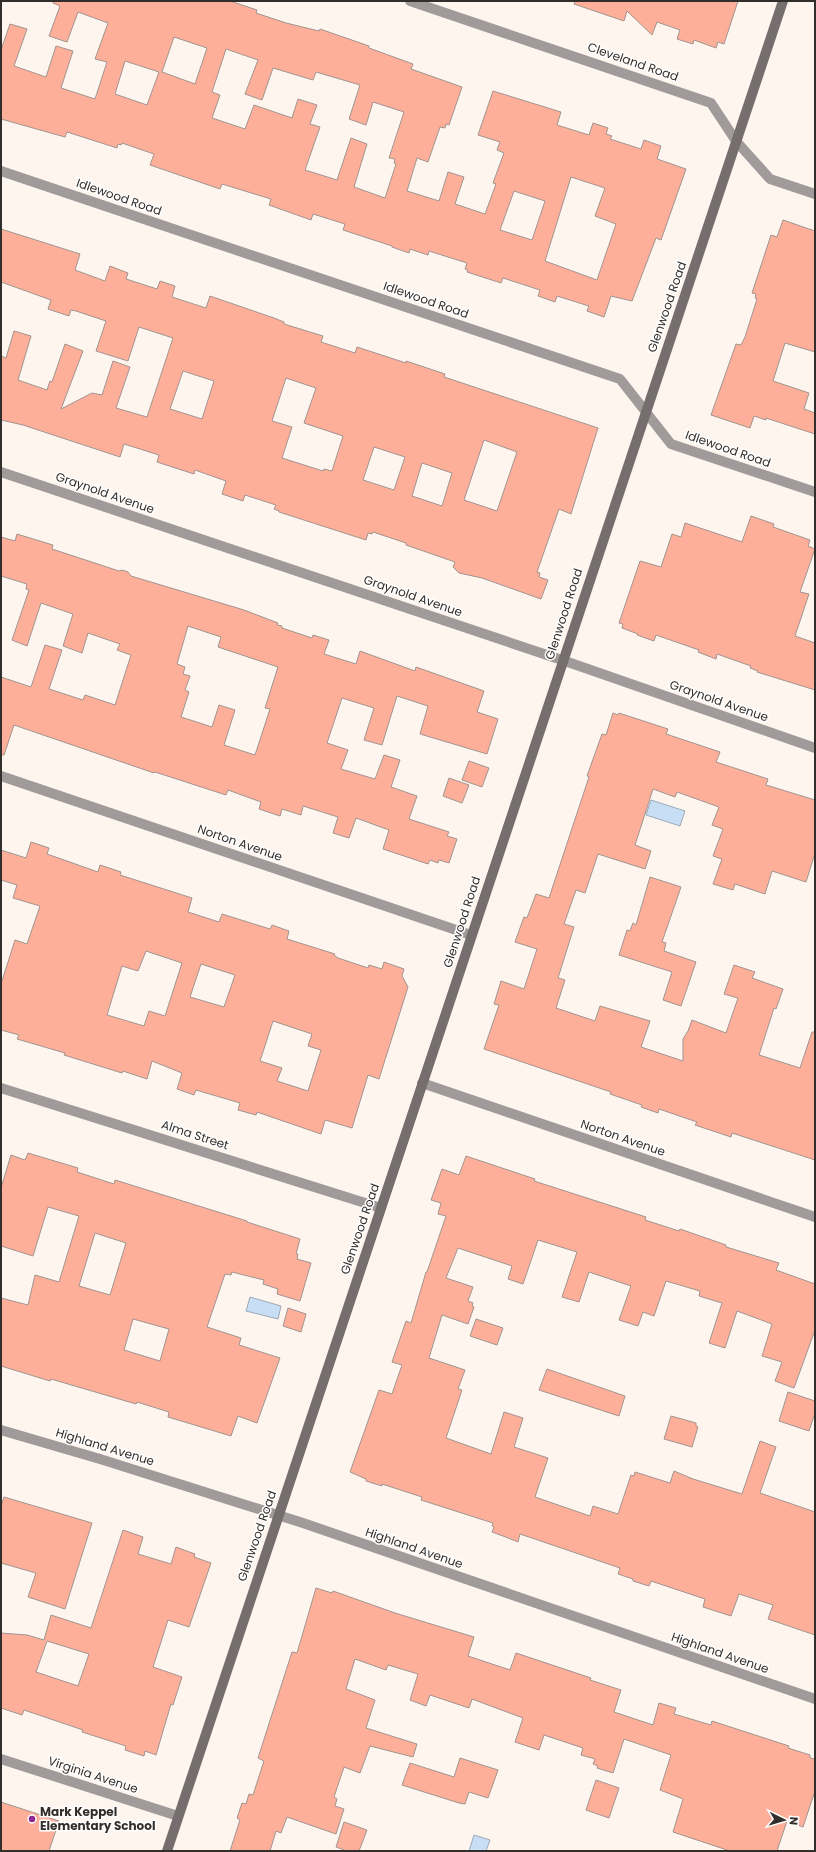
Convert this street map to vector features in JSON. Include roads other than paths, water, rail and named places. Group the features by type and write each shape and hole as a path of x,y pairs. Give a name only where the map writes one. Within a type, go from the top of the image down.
{"street":[{"name":"Cleveland Road","path":"410,1 711,103 736,141 770,179 815,194"},
{"name":"Glenwood Road","path":"167,1851 562,660 783,1"},
{"name":"Idlewood Road","path":"1,171 620,379 671,444 815,492"},
{"name":"Graynold Avenue","path":"1,472 562,660 815,748"},
{"name":"Norton Avenue","path":"1,776 472,935"},
{"name":"Norton Avenue","path":"422,1083 815,1217"},
{"name":"Alma Street","path":"1,1088 381,1208"},
{"name":"Highland Avenue","path":"1,1430 100,1459 277,1516 815,1699"},
{"name":"Virginia Avenue","path":"1,1759 178,1816"}],"water":[{"path":"651,800 685,811 680,826 646,815"},
{"path":"250,1297 281,1306 278,1319 246,1311"},
{"path":"474,1835 490,1840 486,1851 469,1851"}],"place":[{"name":"Mark Keppel Elementary School","path":"32,1819"}]}
